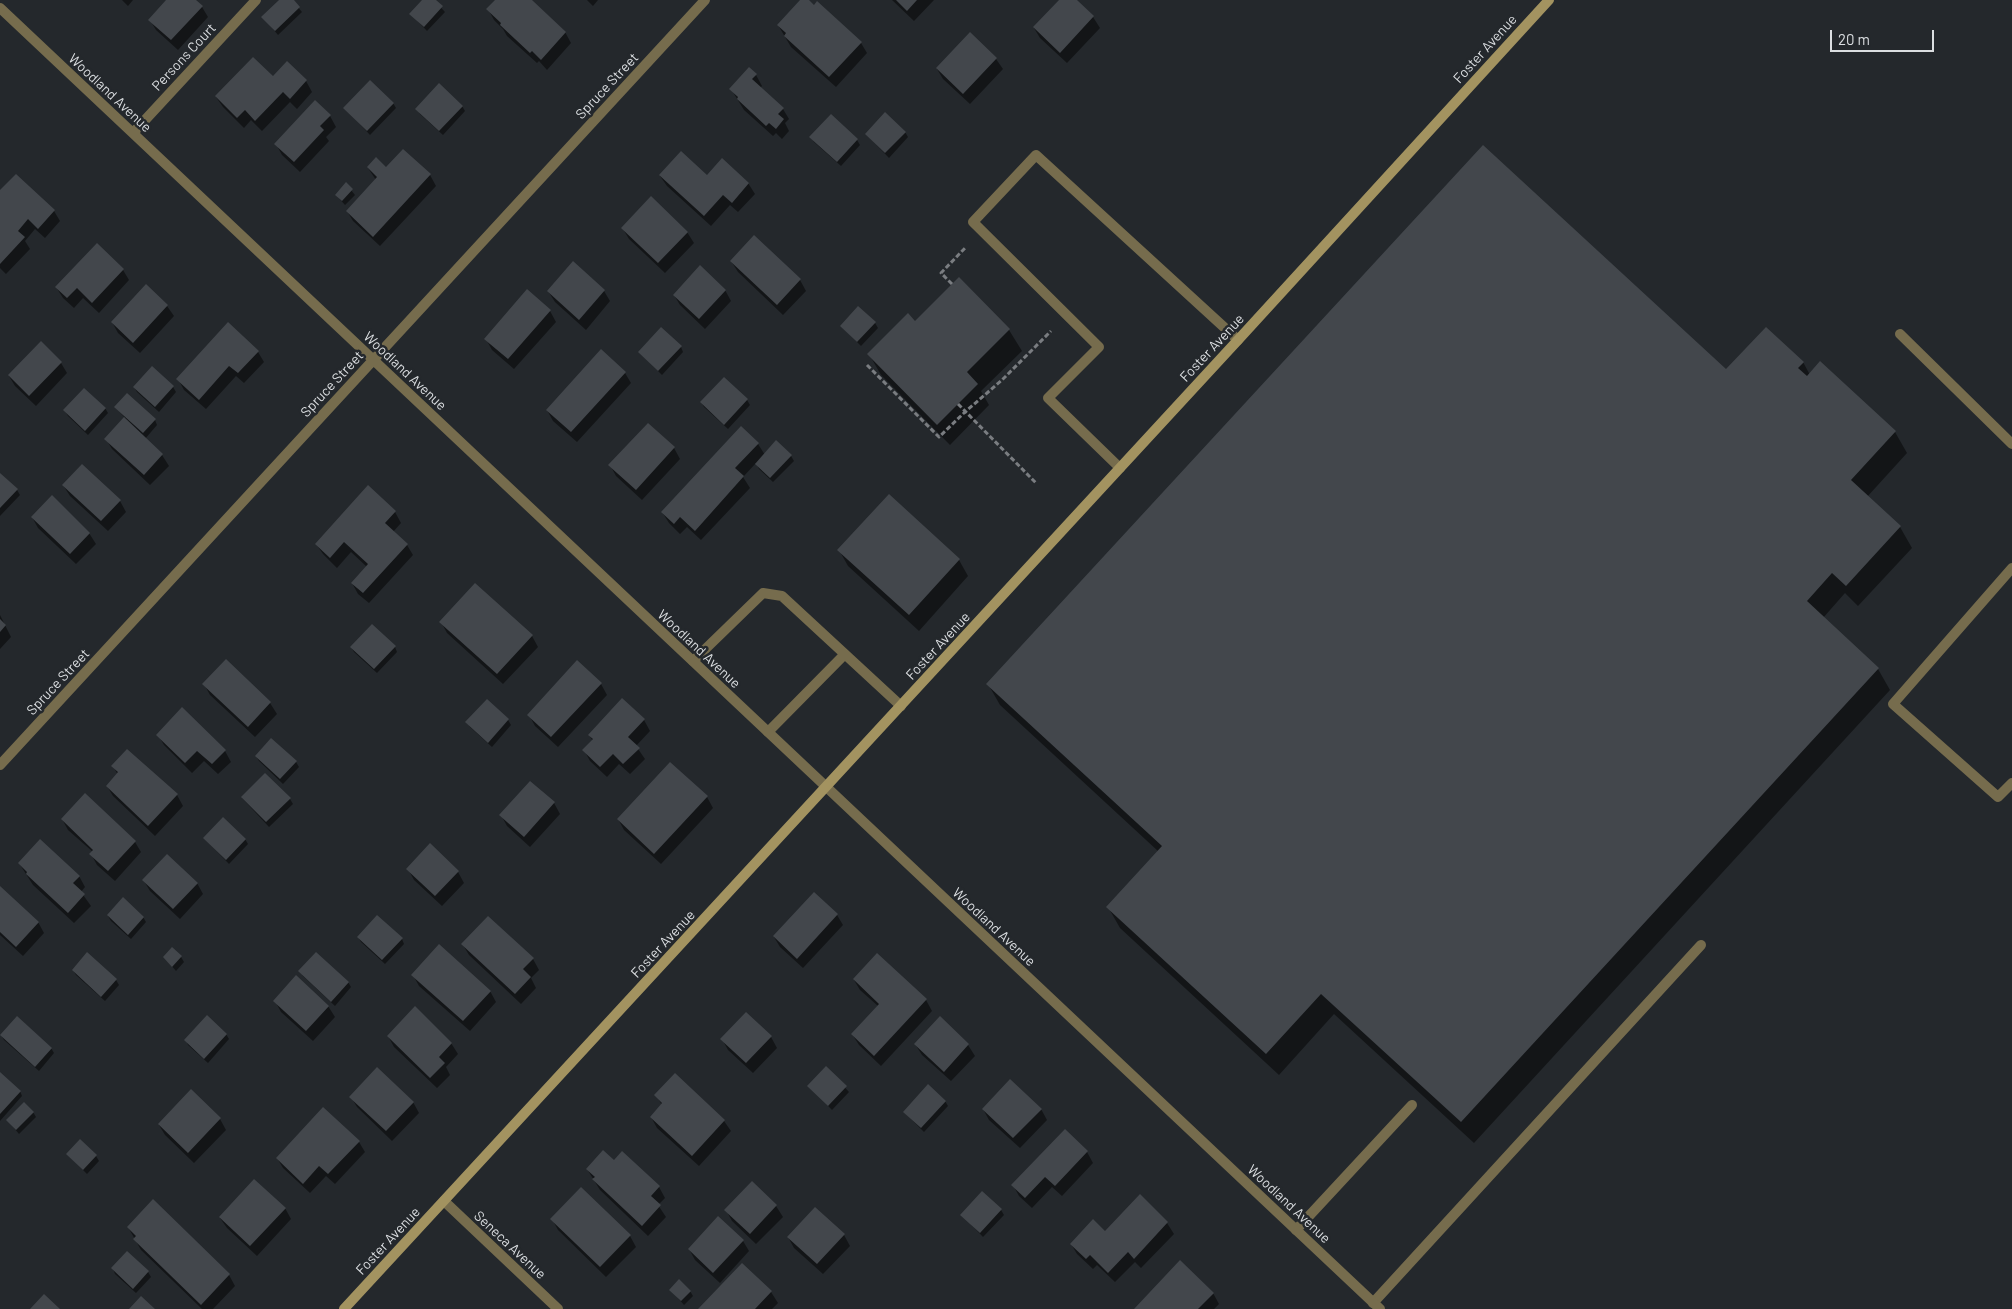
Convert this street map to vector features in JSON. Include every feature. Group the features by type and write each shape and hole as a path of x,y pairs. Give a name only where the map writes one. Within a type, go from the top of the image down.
{"street":[{"name":"Persons Court","path":"133,133 256,0"},
{"name":"Spruce Street","path":"0,764 705,0"},
{"name":"Foster Avenue","path":"344,1309 826,788 1549,0"},
{"name":"Woodland Avenue","path":"0,8 1377,1306"},
{"path":"1120,468 1048,398 1098,346 973,222 1036,155 1238,340"},
{"path":"1900,334 2012,444"},
{"path":"2012,568 1893,704 1998,798 2012,782"},
{"path":"693,661 763,593 782,596 901,706"},
{"path":"768,732 845,654"},
{"path":"1377,1306 1701,945"},
{"path":"1296,1230 1412,1105"},
{"name":"Seneca Avenue","path":"444,1201 558,1309"}],"path":[{"path":"952,262 941,273 952,284"},
{"path":"867,365 939,437 1002,380 1036,345"},
{"path":"958,404 1037,484"}],"building":[{"path":"166,0 196,0 203,6 171,40 148,20"},
{"path":"279,0 294,0 300,7 275,31 261,17"},
{"path":"422,0 436,0 443,6 424,27 409,14"},
{"path":"495,0 532,0 566,32 541,60 532,51 530,53 486,9"},
{"path":"800,0 809,0 814,5 817,1 862,42 829,77 784,36 786,33 777,25"},
{"path":"896,0 917,0 907,11"},
{"path":"1059,0 1077,0 1094,16 1060,53 1033,27"},
{"path":"970,32 997,58 963,94 936,68"},
{"path":"253,57 273,76 287,61 307,80 290,99 283,92 255,121 245,110 237,118 215,96"},
{"path":"749,67 757,74 752,79 784,108 778,114 784,119 776,129 769,123 766,126 729,89"},
{"path":"370,80 394,103 367,131 343,108"},
{"path":"439,83 463,106 439,131 415,109"},
{"path":"315,100 331,115 320,126 324,130 294,162 274,144"},
{"path":"885,112 906,132 885,153 865,134"},
{"path":"831,114 858,139 837,162 809,137"},
{"path":"1483,145 1726,369 1766,327 1804,362 1798,368 1807,376 1820,361 1896,431 1851,480 1901,526 1846,586 1832,573 1807,601 1879,668 1461,1122 1321,994 1266,1054 1106,907 1162,846 986,684"},
{"path":"403,149 431,174 373,237 346,211 377,177 367,167 376,157 386,167"},
{"path":"681,151 707,175 722,158 749,183 732,203 723,195 704,216 659,175"},
{"path":"16,174 55,210 38,229 28,219 18,231 25,237 0,264 0,190"},
{"path":"346,182 353,189 342,201 335,195"},
{"path":"651,196 688,232 658,263 621,228"},
{"path":"754,235 801,279 777,305 730,261"},
{"path":"97,243 124,269 92,303 77,288 67,298 55,287"},
{"path":"573,261 605,290 579,320 547,291"},
{"path":"700,265 726,290 699,319 673,295"},
{"path":"959,277 1010,329 967,372 978,384 937,425 867,354 908,313 915,321"},
{"path":"146,284 168,305 133,343 111,322"},
{"path":"527,289 551,310 508,359 484,339"},
{"path":"858,306 876,322 857,342 840,326"},
{"path":"228,322 259,351 238,373 229,366 199,400 176,379"},
{"path":"661,327 682,346 658,371 638,352"},
{"path":"41,341 62,362 29,396 8,375"},
{"path":"601,349 626,372 571,432 546,410"},
{"path":"152,366 174,386 155,407 133,387"},
{"path":"724,377 748,399 724,425 700,402"},
{"path":"84,388 106,408 85,431 63,410"},
{"path":"127,393 156,419 143,433 114,407"},
{"path":"124,417 163,454 144,475 104,439"},
{"path":"648,423 675,447 636,490 608,465"},
{"path":"741,426 759,443 735,468 744,476 695,531 680,517 674,524 661,512"},
{"path":"776,440 792,455 770,478 755,464"},
{"path":"82,464 121,500 101,521 62,485"},
{"path":"0,473 18,489 0,508"},
{"path":"368,485 396,511 385,523 408,544 363,593 351,583 368,564 344,542 330,558 315,544"},
{"path":"889,494 960,559 909,615 837,550"},
{"path":"52,495 90,533 70,554 31,517"},
{"path":"475,583 533,635 497,674 439,622"},
{"path":"0,619 6,625 0,632"},
{"path":"372,624 396,646 374,669 350,647"},
{"path":"226,659 271,702 248,727 202,684"},
{"path":"577,660 602,683 551,737 527,715"},
{"path":"622,698 645,719 628,737 640,748 623,764 613,754 600,767 582,750 593,739 588,735"},
{"path":"487,699 509,719 488,743 465,722"},
{"path":"182,707 226,750 212,764 197,751 185,763 156,735"},
{"path":"271,738 297,761 280,779 255,756"},
{"path":"127,749 178,794 148,826 106,786 118,772 111,766"},
{"path":"670,762 708,796 654,854 617,819"},
{"path":"265,773 291,798 266,822 241,797"},
{"path":"530,781 555,802 524,837 499,815"},
{"path":"85,793 136,841 108,871 89,854 93,850 61,819"},
{"path":"223,817 246,839 226,860 203,838"},
{"path":"40,839 80,876 73,883 85,894 68,913 26,874 27,872 18,863"},
{"path":"430,843 459,871 435,896 406,869"},
{"path":"167,854 198,883 173,909 142,880"},
{"path":"0,886 39,922 16,947 0,932"},
{"path":"814,892 838,914 797,959 773,936"},
{"path":"123,897 144,917 128,935 107,915"},
{"path":"377,915 403,938 382,960 357,937"},
{"path":"488,916 534,958 523,969 531,977 515,994 461,944"},
{"path":"439,944 491,991 463,1021 411,975"},
{"path":"172,947 182,956 172,967 163,957"},
{"path":"87,952 117,979 101,997 72,970"},
{"path":"316,952 349,982 331,1002 298,971"},
{"path":"877,953 927,999 874,1056 851,1034 879,1004 853,979"},
{"path":"296,975 329,1006 306,1031 273,1001"},
{"path":"415,1006 452,1043 439,1057 445,1063 430,1078 387,1036"},
{"path":"746,1012 772,1036 746,1063 720,1039"},
{"path":"207,1015 227,1034 204,1059 184,1040"},
{"path":"17,1016 52,1048 35,1067 0,1035"},
{"path":"940,1016 969,1044 944,1072 914,1044"},
{"path":"826,1066 847,1086 828,1106 807,1086"},
{"path":"377,1067 414,1102 386,1131 349,1097"},
{"path":"0,1072 21,1091 0,1114"},
{"path":"675,1073 725,1120 692,1156 650,1117 662,1103 654,1095"},
{"path":"1010,1079 1042,1109 1013,1138 982,1109"},
{"path":"928,1084 946,1101 921,1128 903,1112"},
{"path":"191,1089 221,1118 188,1153 158,1124"},
{"path":"24,1102 34,1112 16,1130 6,1120"},
{"path":"323,1107 360,1141 328,1174 319,1166 303,1184 276,1158"},
{"path":"1065,1129 1088,1151 1055,1186 1045,1177 1025,1198 1011,1185"},
{"path":"80,1139 97,1155 83,1170 66,1154"},
{"path":"603,1150 614,1160 622,1151 660,1186 651,1196 661,1205 642,1226 592,1179 595,1177 586,1169"},
{"path":"254,1179 286,1208 250,1246 219,1217"},
{"path":"752,1181 777,1205 750,1234 724,1210"},
{"path":"581,1187 631,1235 600,1267 550,1219"},
{"path":"982,1191 1002,1209 980,1233 960,1215"},
{"path":"1140,1194 1168,1222 1134,1259 1128,1252 1108,1273 1090,1255 1086,1259 1070,1244 1093,1219 1105,1231"},
{"path":"153,1199 230,1274 201,1305 133,1239 136,1236 127,1227"},
{"path":"815,1207 845,1234 817,1264 787,1237"},
{"path":"718,1216 744,1240 713,1273 688,1249"},
{"path":"127,1251 149,1271 133,1289 111,1268"},
{"path":"1180,1260 1214,1293 1198,1309 1134,1309"},
{"path":"742,1263 772,1291 755,1309 698,1309"},
{"path":"679,1279 691,1291 681,1301 669,1290"},
{"path":"44,1294 60,1309 30,1309"},
{"path":"141,1296 155,1309 129,1309"}]}
